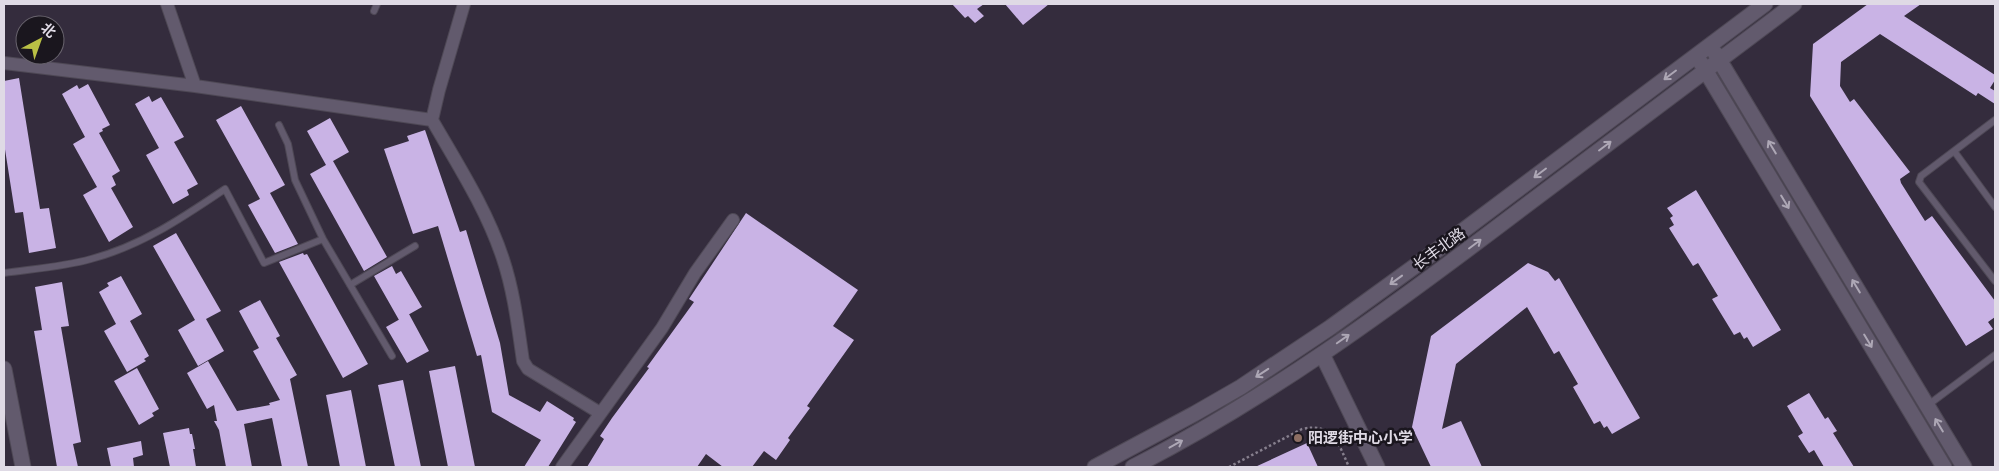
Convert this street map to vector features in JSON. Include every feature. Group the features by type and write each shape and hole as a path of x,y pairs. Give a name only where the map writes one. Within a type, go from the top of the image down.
{"street":[{"path":"167,4 195,86"},
{"path":"464,4 432,120 476,198 496,240 510,281 523,361 528,369 600,413"},
{"name":"长丰北路","path":"1095,467 1217,400 1331,327 1440,248 1765,4"},
{"name":"长丰北路","path":"1133,467 1234,411 1322,354 1450,263 1794,4"},
{"path":"1710,45 1964,467"},
{"path":"1696,55 1944,467"},
{"path":"4,63 195,86 432,120"},
{"path":"562,467 662,328 695,273 733,220"},
{"path":"1322,354 1377,467"},
{"path":"4,369 13,431 23,467"}],"lane":[{"path":"374,11 377,4"},
{"path":"1995,120 1921,176 1919,182 1995,281"},
{"path":"280,125 288,144 295,180 323,239 392,356"},
{"path":"1954,151 1995,206"},
{"path":"4,273 89,260 115,252 158,233 225,189 264,263 323,239"},
{"path":"350,284 415,246"},
{"path":"1927,405 1995,355"}],"path":[{"path":"1229,467 1302,429 1309,428 1322,429 1333,436 1349,467"}],"building":[{"path":"952,4 984,4 977,9 984,16 975,23 968,16 965,18"},
{"path":"1005,4 1049,4 1023,25"},
{"path":"1868,4 1921,4 1904,16 1995,75 1995,80 1990,88 1995,91 1995,104 1978,93 1976,96 1880,34 1841,62 1840,86 1850,102 1854,99 1910,172 1900,179 1901,183 1925,221 1932,216 1995,301 1995,317 1988,322 1993,329 1966,346 1810,96 1813,44"},
{"path":"19,78 40,209 49,208 56,248 29,253 23,212 15,213 4,143 4,81"},
{"path":"88,84 110,125 99,133 120,171 112,176 116,185 111,188 133,227 109,242 83,195 97,187 73,144 85,137 62,94 77,85 79,89"},
{"path":"149,96 152,102 161,97 184,137 174,142 198,184 187,190 189,195 173,204 146,155 159,148 135,104"},
{"path":"241,106 285,185 270,193 298,244 275,253 248,205 260,199 216,120"},
{"path":"330,118 349,152 326,165 307,131"},
{"path":"425,130 460,232 466,230 500,343 509,395 540,412 547,401 574,418 573,420 576,422 548,467 524,467 541,440 492,412 481,355 477,356 438,226 413,234 384,149 409,141 407,136"},
{"path":"333,161 387,257 364,271 310,174"},
{"path":"1696,190 1781,330 1753,347 1747,337 1744,339 1740,332 1734,335 1712,299 1718,296 1698,263 1693,266 1669,228 1674,225 1670,218 1673,216 1667,208"},
{"path":"746,213 858,290 833,326 854,340 807,406 810,408 788,438 790,440 776,460 764,451 752,467 723,467 706,454 697,467 587,467 604,439 600,436 694,302 689,299"},
{"path":"176,233 221,311 206,319 224,351 198,366 178,330 195,320 153,246"},
{"path":"303,253 304,255 307,254 368,364 343,378 279,262"},
{"path":"1528,263 1548,272 1555,281 1559,278 1640,418 1612,434 1607,426 1604,428 1600,421 1594,424 1573,387 1578,384 1559,351 1554,354 1527,307 1456,364 1442,429 1461,421 1482,467 1431,467 1412,427 1431,336"},
{"path":"392,266 396,274 401,271 422,307 399,320 374,276"},
{"path":"121,276 142,314 130,321 149,356 144,359 146,361 127,372 104,331 116,324 99,292 109,286 107,283"},
{"path":"62,282 69,326 61,327 81,442 73,444 78,467 57,467 34,331 42,330 35,287"},
{"path":"260,300 280,336 276,338 297,375 290,379 308,467 282,467 272,418 244,424 252,467 226,467 219,430 214,421 217,421 214,405 207,409 187,373 208,361 237,411 270,405 269,403 280,400 253,351 259,348 239,311"},
{"path":"409,314 429,351 407,363 386,327"},
{"path":"455,366 475,467 448,467 429,371"},
{"path":"137,368 159,409 152,413 154,416 139,425 114,381"},
{"path":"403,380 421,467 395,467 378,385"},
{"path":"351,390 366,467 340,467 326,395"},
{"path":"1809,393 1825,419 1828,417 1837,431 1833,433 1854,467 1824,467 1814,450 1809,453 1798,436 1803,433 1787,406"},
{"path":"189,428 195,449 193,449 196,467 170,467 163,433"},
{"path":"141,441 143,455 133,458 134,467 111,467 107,448"},
{"path":"1307,443 1318,467 1255,467"}],"place":[{"name":"阳逻街中心小学","path":"1298,438"}]}
